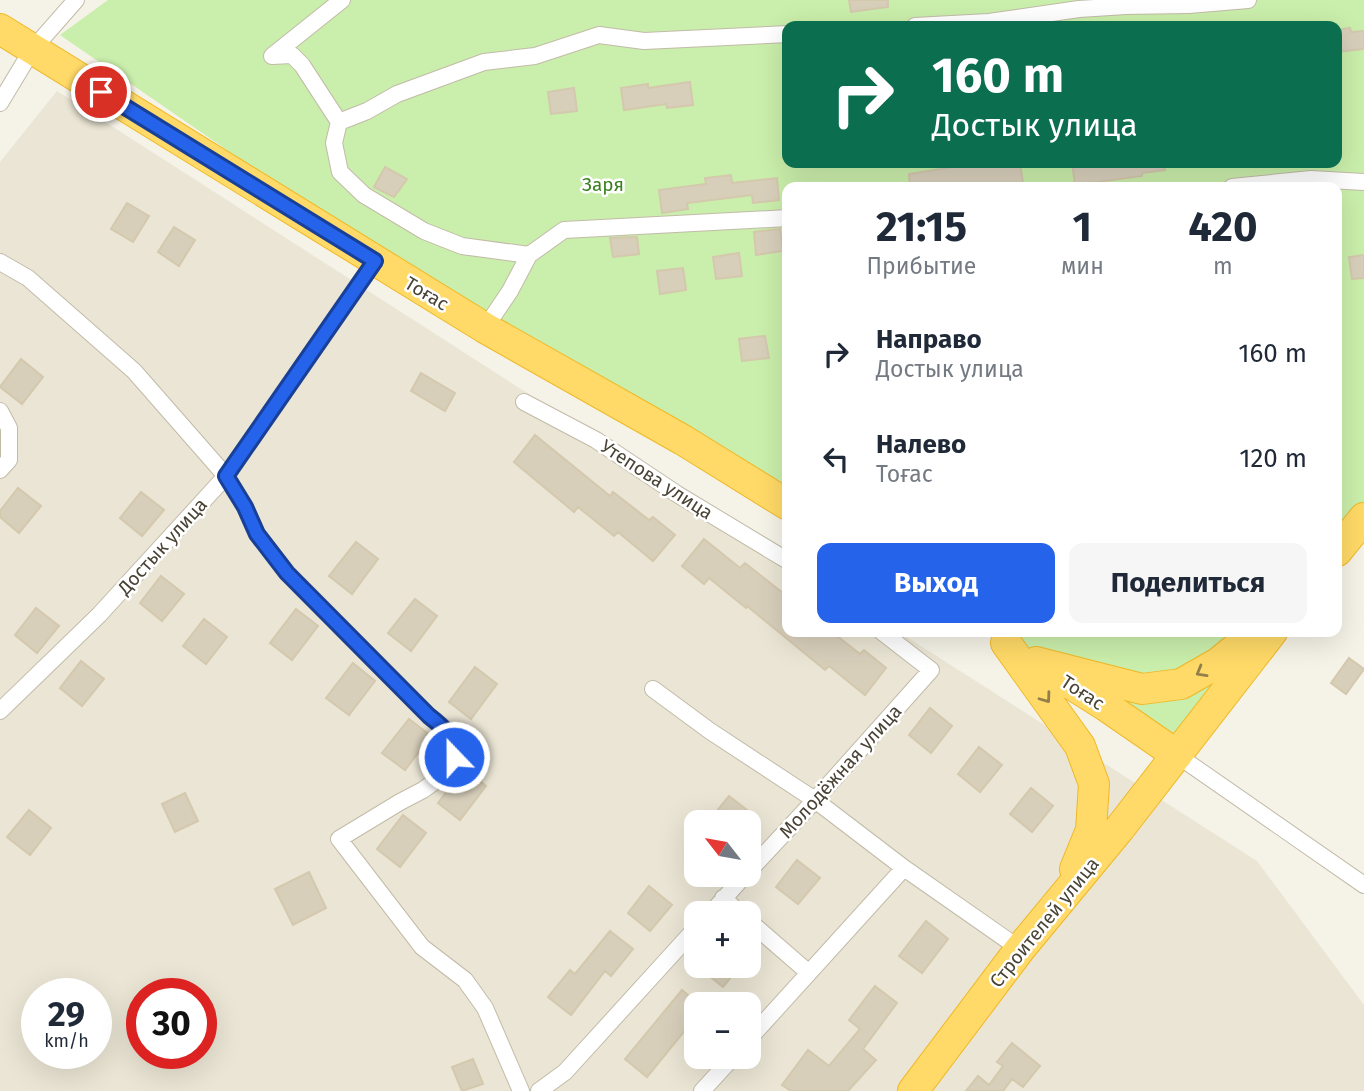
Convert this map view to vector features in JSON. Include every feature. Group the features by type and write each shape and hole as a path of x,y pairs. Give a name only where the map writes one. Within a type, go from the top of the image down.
{"highway":[{"name":"Тоғас","path":"0,29 485,328 683,440 782,501"},
{"path":"1342,545 1364,517"},
{"name":"Тоғас","path":"997,637 1177,755"},
{"path":"997,637 1080,746 1094,783 1091,830 1065,894"},
{"path":"1036,662 1142,689 1181,684 1217,663 1250,637"},
{"name":"Строителей улица","path":"913,1091 1020,949 1120,828 1268,637"}],"street":[{"path":"0,103 32,50 76,0"},
{"path":"342,0 272,56 292,55 302,65 339,122 334,144 340,172 364,194 424,231 461,246 529,255"},
{"path":"996,21 1079,9 1248,0"},
{"path":"339,122 367,111 397,94 484,62 535,56 599,35 644,41 782,34"},
{"path":"1281,182 1311,179 1364,182"},
{"path":"485,328 510,291 529,255 564,230 782,218"},
{"name":"Достык улица","path":"0,711 99,615 226,476 375,261"},
{"path":"0,262 28,278 134,372 226,476 245,507 257,534 287,573 429,716 447,730 454,757 442,777 339,839 422,947 466,980 485,1008 521,1091"},
{"name":"Утепова улица","path":"524,402 596,440 677,494 782,557"},
{"path":"0,411 9,428 9,460 0,470"},
{"name":"Молодёжная улица","path":"761,858 931,670 888,637"},
{"path":"653,689 710,731 815,800 904,868 1020,949"},
{"path":"1177,755 1364,886"},
{"path":"761,1026 904,868"},
{"path":"720,901 734,887"},
{"path":"723,898 726,901"},
{"path":"761,931 809,973"},
{"path":"539,1091 565,1072 684,941"},
{"path":"702,1091 722,1069"}],"shaded area":[{"path":"57,91 782,557 782,637 907,637 1257,861 1364,1005 1364,1091 0,1091 0,162"}],"green space":[{"name":"Заря","path":"108,0 1364,0 1364,531 1342,557 1342,182 782,182 782,508 485,328 60,35"},
{"path":"994,637 1276,637 1177,755"}],"building":[{"path":"849,0 888,0 888,7 851,12"},
{"path":"1342,29 1364,31 1364,49 1342,51"},
{"path":"690,82 693,105 667,108 666,104 624,110 621,88 648,84 648,88"},
{"path":"574,88 577,111 551,114 548,92"},
{"path":"385,167 407,179 394,197 374,187"},
{"path":"947,168 1021,168 1023,182 910,182 909,174"},
{"path":"1073,168 1165,168 1142,173 1142,176 1075,182"},
{"path":"731,175 732,183 777,178 779,200 753,203 752,195 687,203 688,209 662,213 659,190 706,184 705,178"},
{"path":"127,203 149,216 133,242 111,229"},
{"path":"174,227 195,240 179,266 158,252"},
{"path":"780,229 782,251 756,255 754,232"},
{"path":"637,237 639,254 613,257 610,238"},
{"path":"739,253 742,276 716,279 713,257"},
{"path":"1364,255 1364,278 1352,279 1349,257"},
{"path":"683,268 686,290 660,294 657,271"},
{"path":"765,336 769,358 742,361 739,339"},
{"path":"21,359 43,377 22,404 0,387"},
{"path":"421,373 455,393 445,411 411,391"},
{"path":"535,435 610,496 613,492 649,520 653,517 675,535 653,561 618,532 614,536 578,507 574,512 514,462"},
{"path":"18,488 41,506 19,533 0,517 0,511"},
{"path":"141,492 164,510 142,536 120,518"},
{"path":"704,539 740,568 745,563 782,592 782,635 709,578 704,584 682,566"},
{"path":"356,542 378,559 352,594 329,576"},
{"path":"161,576 184,594 162,621 140,603"},
{"path":"415,599 437,616 411,651 388,633"},
{"path":"36,608 59,626 37,653 15,635"},
{"path":"296,609 318,626 292,660 270,643"},
{"path":"204,619 227,637 206,664 183,646"},
{"path":"785,637 838,637 860,654 864,650 886,668 865,695 829,666 825,670"},
{"path":"1349,658 1364,669 1346,694 1331,683"},
{"path":"81,661 104,679 82,706 60,688"},
{"path":"353,663 375,681 349,715 326,698"},
{"path":"475,667 497,684 471,719 449,702"},
{"path":"930,708 952,726 931,753 909,735"},
{"path":"409,719 431,736 405,770 382,753"},
{"path":"979,747 1002,765 980,792 958,774"},
{"path":"464,768 486,786 460,820 438,803"},
{"path":"1031,788 1053,806 1032,832 1010,814"},
{"path":"185,793 198,821 175,832 162,804"},
{"path":"729,796 747,810 718,810"},
{"path":"29,810 51,828 30,855 7,837"},
{"path":"403,815 426,833 400,867 377,849"},
{"path":"797,860 820,878 798,904 776,887"},
{"path":"309,872 326,908 293,925 275,889"},
{"path":"649,886 672,905 650,931 628,913"},
{"path":"926,921 948,939 922,973 899,956"},
{"path":"610,931 633,949 611,976 605,971 571,1015 548,997 570,970 575,974"},
{"path":"712,978 730,978 723,987"},
{"path":"875,986 897,1003 863,1049 876,1060 848,1091 791,1091 782,1085 808,1050 829,1066 860,1029 849,1020"},
{"path":"682,990 684,992 684,1032 647,1077 625,1059"},
{"path":"1012,1043 1040,1066 1023,1087 1012,1079 1003,1091 966,1091 978,1076 989,1085 1003,1066 997,1062"},
{"path":"473,1059 483,1084 462,1091 452,1067"}],"route":[{"path":"101,92 375,261 226,476 245,507 257,534 287,573 429,716 447,730 454,757"}]}
